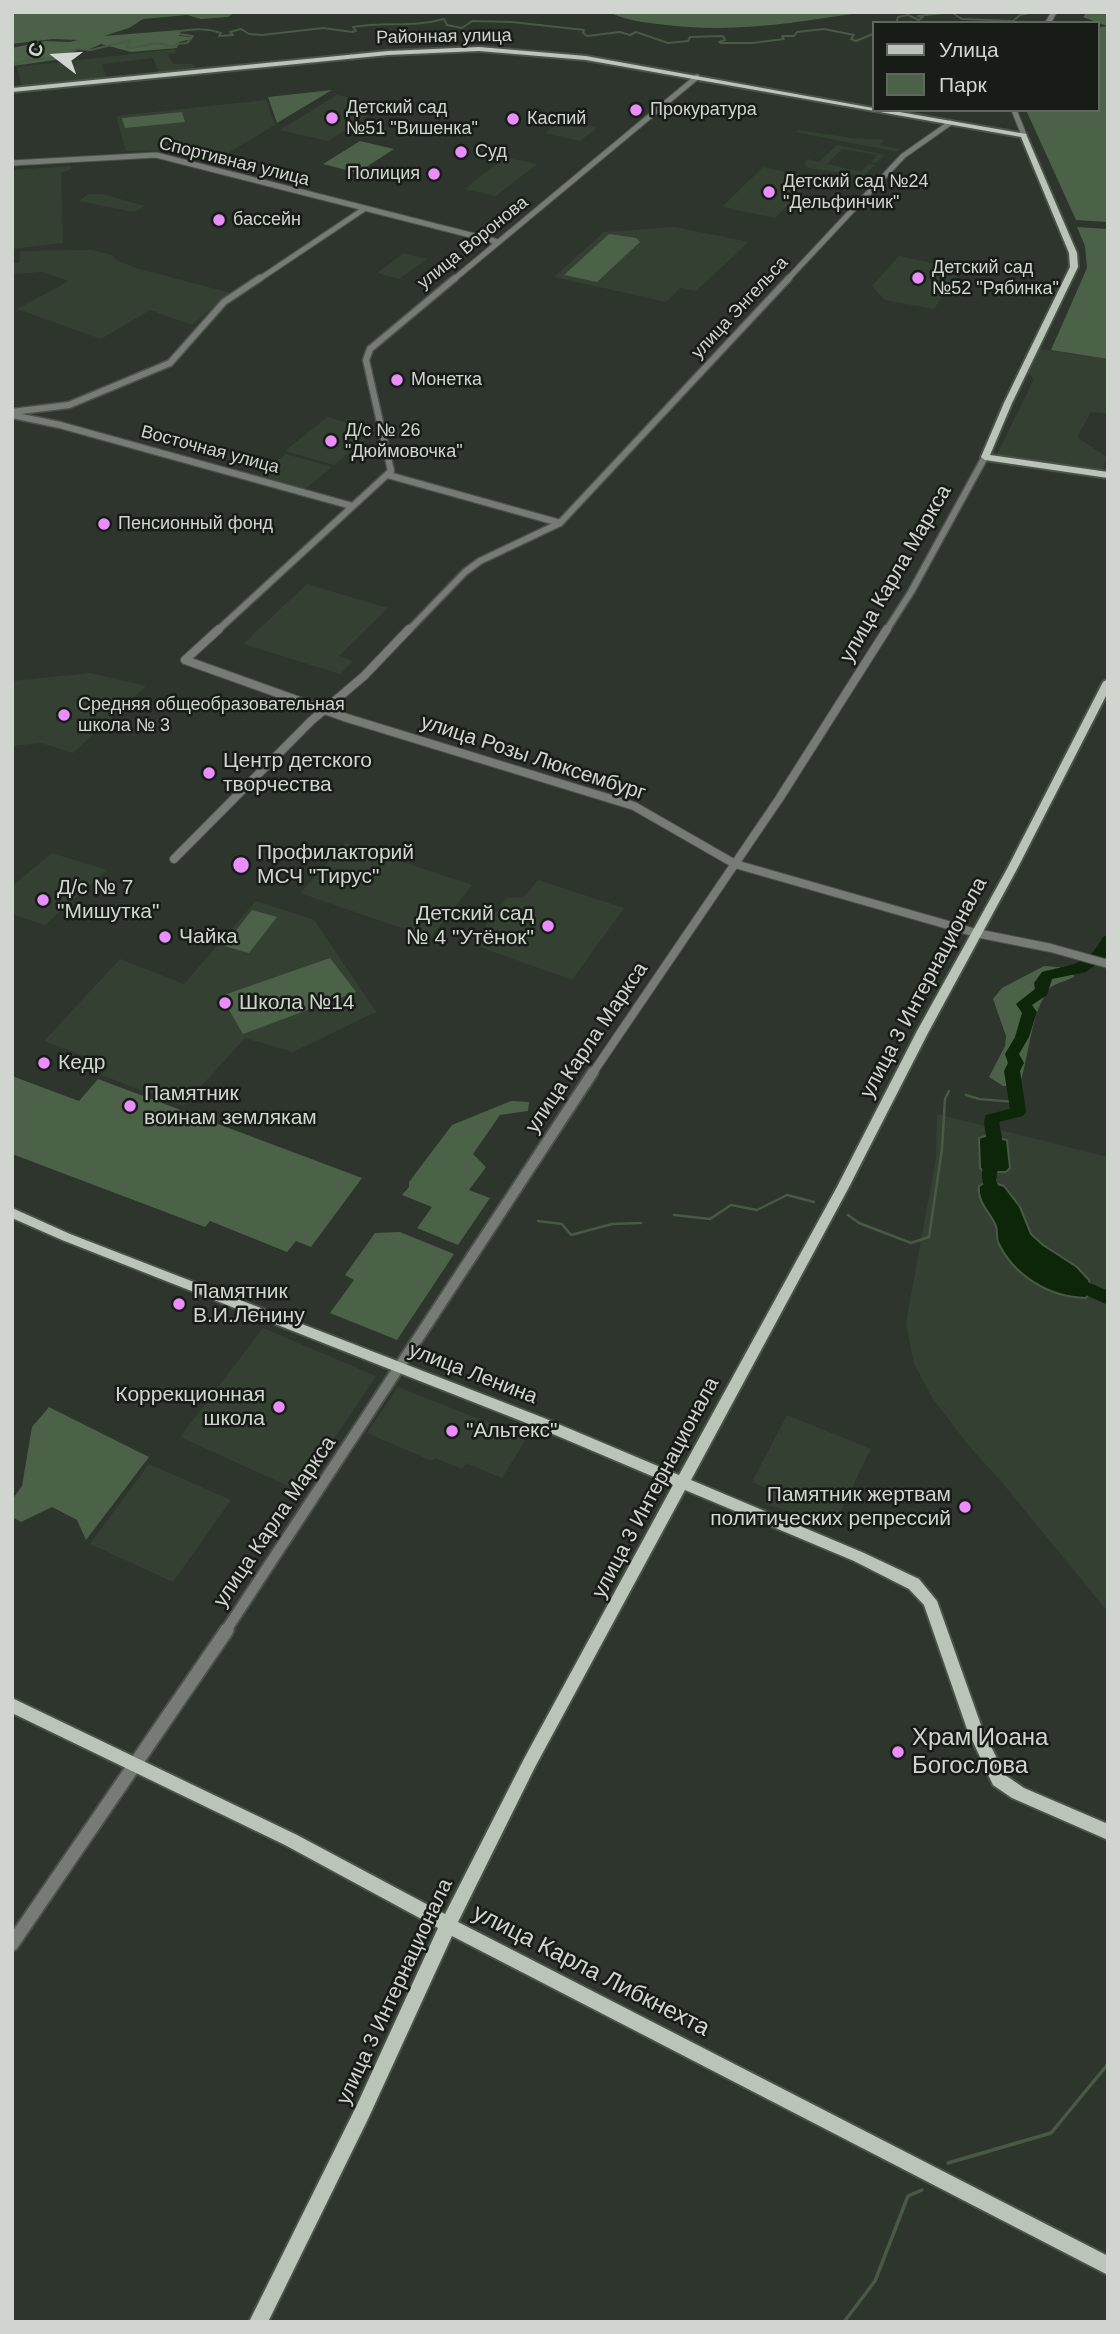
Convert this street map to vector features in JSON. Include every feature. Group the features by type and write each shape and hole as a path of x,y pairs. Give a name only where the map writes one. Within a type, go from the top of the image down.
{"main road":[{"name":"Районная улица","path":"12,90 428,50 551,54 697,77 872,110"},
{"name":"Районная улица","path":"886,112 1024,135"},
{"name":"улица Карла Маркса","path":"985,457 1074,267 1073,253 1024,135"},
{"path":"985,457 1108,475"},
{"name":"улица 3 Интернационала","path":"258,2322 362,2113 448,1925 530,1762 843,1187 1108,682"},
{"name":"улица Ленина","path":"12,1213 539,1422 859,1557 914,1584 930,1601 975,1729 999,1780 1018,1793 1108,1832"},
{"name":"улица Карла Либкнехта","path":"12,1704 291,1840 448,1925 1108,2266"}],"street":[{"name":"улица Воронова","path":"388,475 392,466 366,353 697,77"},
{"path":"1015,112 1024,135"},
{"name":"улица Энгельса","path":"174,859 323,710 335,703 364,676 465,572 480,561 560,523 903,156 950,123"},
{"name":"Спортивная улица","path":"12,163 156,155 498,242"},
{"path":"13,414 46,412 67,407 156,371 181,353 224,302 364,209"},
{"path":"13,414 24,411 46,412 59,423 67,407"},
{"path":"46,412 47,423"},
{"name":"Восточная улица","path":"13,414 47,423 59,423 352,506"},
{"name":"улица Карла Маркса","path":"12,1944 400,1368 626,1022 735,864 911,592 985,457"},
{"path":"352,506 388,475 560,523"},
{"name":"улица Розы Люксембург","path":"352,506 185,660 323,710 634,806 735,864 976,933 1051,948 1108,964"}],"shaded area":[{"path":"175,49 176,53 168,54 173,64 193,64 195,70 159,73 153,58 102,64 106,78 22,87 17,67"},
{"name":"Детский сад №51 \"Вишенка\"","path":"337,95 384,105 328,141 280,130"},
{"path":"266,100 275,125 213,162 164,150 126,151 116,116"},
{"path":"562,120 597,128 580,141 545,133"},
{"path":"799,130 884,140 880,145 900,149 897,152 878,148 879,146 877,148 795,132"},
{"path":"837,145 885,155 876,163 871,162 877,155 842,149 827,164 861,172 869,164 875,165 863,176 808,168 804,163 808,159 819,162"},
{"path":"506,157 537,164 496,196 464,189"},
{"path":"71,166 71,169 61,173 63,243 12,249 12,170"},
{"name":"Детский сад №24 \"Дельфинчик\"","path":"763,167 815,178 775,218 722,207"},
{"path":"88,194 102,194 145,206 134,212 79,201"},
{"path":"675,227 749,242 696,291 680,288 666,302 554,277 604,232"},
{"path":"91,250 112,255 116,260 136,268 231,293 192,325 150,310 101,339 17,309 69,281 42,272 12,274 12,263 19,263 21,251"},
{"path":"404,253 427,259 399,279 377,273"},
{"name":"Детский сад №52 \"Рябинка\"","path":"899,256 962,269 934,309 885,300 872,286"},
{"path":"1040,349 1108,359 1108,414 1091,412 1077,437 1107,457 1102,472 996,456 1034,379 1028,373"},
{"name":"Д/с № 26 \"Дюймовочка\"","path":"327,417 376,430 334,465 285,451"},
{"path":"286,454 332,467 305,489 259,476"},
{"path":"307,584 388,608 339,656 353,661 340,674 243,644"},
{"name":"Средняя общеобразовательная школа № 3","path":"90,673 146,686 73,753 41,743 12,746 12,681"},
{"path":"346,843 472,885 430,938 300,893"},
{"name":"Д/с № 7 \"Мишутка\"","path":"52,853 107,870 45,925 12,914 12,886"},
{"name":"Детский сад № 4 \"Утёнок\"","path":"538,880 624,908 572,980 472,944 507,898 524,897"},
{"name":"Школа №14","path":"256,901 314,920 376,1012 293,1052 245,1038 183,1106 101,1075 109,1065 44,1041 120,959 184,984"},
{"path":"937,1114 1108,1157 1108,1612 969,1446 933,1399 914,1364 906,1323 936,1158"},
{"path":"985,1136 1007,1140 1010,1168 1006,1172 984,1172 980,1168 979,1138"},
{"path":"988,1181 1004,1186 1020,1207 1031,1234 1077,1267 1089,1280 1090,1291 1086,1298 1046,1289 1013,1265 998,1242 996,1226 980,1197 979,1186"},
{"name":"Коррекционная школа","path":"263,1328 376,1376 299,1491 180,1437"},
{"path":"398,1387 527,1438 502,1478 466,1463 462,1469 435,1458 432,1461 367,1433"},
{"path":"787,1415 871,1449 831,1531 813,1518 765,1504 771,1491 752,1482"},
{"path":"149,1464 231,1500 173,1582 90,1544"}],"green space":[{"path":"12,12 234,13 228,17 201,19 187,15 143,19 129,28 104,36 180,30 179,36 191,37 179,42 177,48 131,52 101,44 90,49 76,49 62,59 13,66 12,48 45,41 78,40 53,39 12,44"},
{"path":"865,12 762,26 712,28 646,22 611,13"},
{"path":"1086,13 1108,14 1108,222 1076,220 1027,112 1099,112 1099,28 1107,26 1083,17"},
{"path":"332,90 277,123 268,97"},
{"path":"182,112 185,122 125,128 122,118"},
{"path":"360,141 394,149 357,173 323,164"},
{"path":"1077,227 1108,229 1108,359 1051,350 1087,268 1085,246"},
{"path":"609,234 636,238 640,242 597,282 564,275"},
{"path":"252,910 277,917 249,953 224,946"},
{"path":"330,958 356,992 243,1034 221,996"},
{"path":"1044,966 1059,967 1075,976 1052,986 1044,997 1034,1021 1019,1087 1003,1086 989,1077 1005,1046 1006,1036 993,999 1002,988"},
{"path":"12,1076 79,1101 98,1079 362,1178 311,1247 296,1241 287,1252 210,1221 205,1227 12,1154"},
{"path":"511,1101 529,1102 528,1111 500,1115 473,1154 486,1167 469,1190 490,1198 458,1245 417,1228 432,1207 402,1195 409,1187 409,1182 452,1125"},
{"path":"400,1232 454,1254 397,1340 330,1313 354,1280 345,1275 375,1233"},
{"path":"49,1407 149,1457 86,1540 77,1520 52,1507 21,1522 12,1517 12,1500 22,1486 32,1427"}],"waterway":[{"path":"897,21 898,17 908,15 919,20 923,17 918,16 951,12 962,19 1013,21"},
{"path":"1013,21 1020,15 1034,12"},
{"path":"1070,12 1108,14"},
{"path":"12,65 28,60 57,58 78,49 91,50 131,40 127,46 131,48 157,43 174,47 176,44 187,43 193,36 179,34 185,30 211,30 221,33 219,36 233,35 230,32 241,29 249,34 262,35 323,28 352,32 356,31 353,27 365,25 421,23 444,19 447,25 462,28 472,21 512,22 584,30 583,33 587,36 620,32 630,35 636,32 668,43 688,41 690,37 723,36 725,40 719,42 721,43 752,43 784,39 782,36 794,36 797,32 824,29 854,35 851,39 856,41 872,34"},
{"path":"998,1200 988,1181 994,1138 991,1119 1018,1112 1012,1071 1016,1063 1012,1054 1022,1037 1030,1012 1023,1004 1042,991 1041,983 1047,975 1081,969 1104,951 1108,940"},
{"path":"848,1215 859,1223 911,1243 929,1237 942,1149 945,1099 949,1091"},
{"path":"966,1095 979,1099 1015,1102"},
{"path":"674,1215 710,1219 731,1205 757,1210 787,1195 814,1202"},
{"path":"538,1221 562,1224 571,1235 612,1224 641,1223"},
{"path":"1072,1281 1108,1299"},
{"path":"948,2163 1051,2133 1108,2064"},
{"path":"844,2322 875,2281 908,2196 922,2190"}],"place":[{"name":"Прокуратура","path":"636,110"},
{"name":"Детский сад №51 \"Вишенка\"","path":"332,118"},
{"name":"Каспий","path":"513,119"},
{"name":"Суд","path":"461,152"},
{"name":"Полиция","path":"434,174"},
{"name":"Детский сад №24 \"Дельфинчик\"","path":"769,192"},
{"name":"бассейн","path":"219,220"},
{"name":"Детский сад №52 \"Рябинка\"","path":"918,278"},
{"name":"Монетка","path":"397,380"},
{"name":"Д/с № 26 \"Дюймовочка\"","path":"331,441"},
{"name":"Пенсионный фонд","path":"104,524"},
{"name":"Средняя общеобразовательная школа № 3","path":"64,715"},
{"name":"Центр детского творчества","path":"209,773"},
{"name":"Профилакторий МСЧ \"Тирус\"","path":"241,865"},
{"name":"Д/с № 7 \"Мишутка\"","path":"43,900"},
{"name":"Детский сад № 4 \"Утёнок\"","path":"548,926"},
{"name":"Чайка","path":"165,937"},
{"name":"Школа №14","path":"225,1003"},
{"name":"Кедр","path":"44,1063"},
{"name":"Памятник воинам землякам","path":"130,1106"},
{"name":"Памятник В.И.Ленину","path":"179,1304"},
{"name":"Коррекционная школа","path":"279,1407"},
{"name":"\"Альтекс\"","path":"452,1431"},
{"name":"Памятник жертвам политических репрессий","path":"965,1507"},
{"name":"Храм Иоана Богослова","path":"898,1752"}]}
